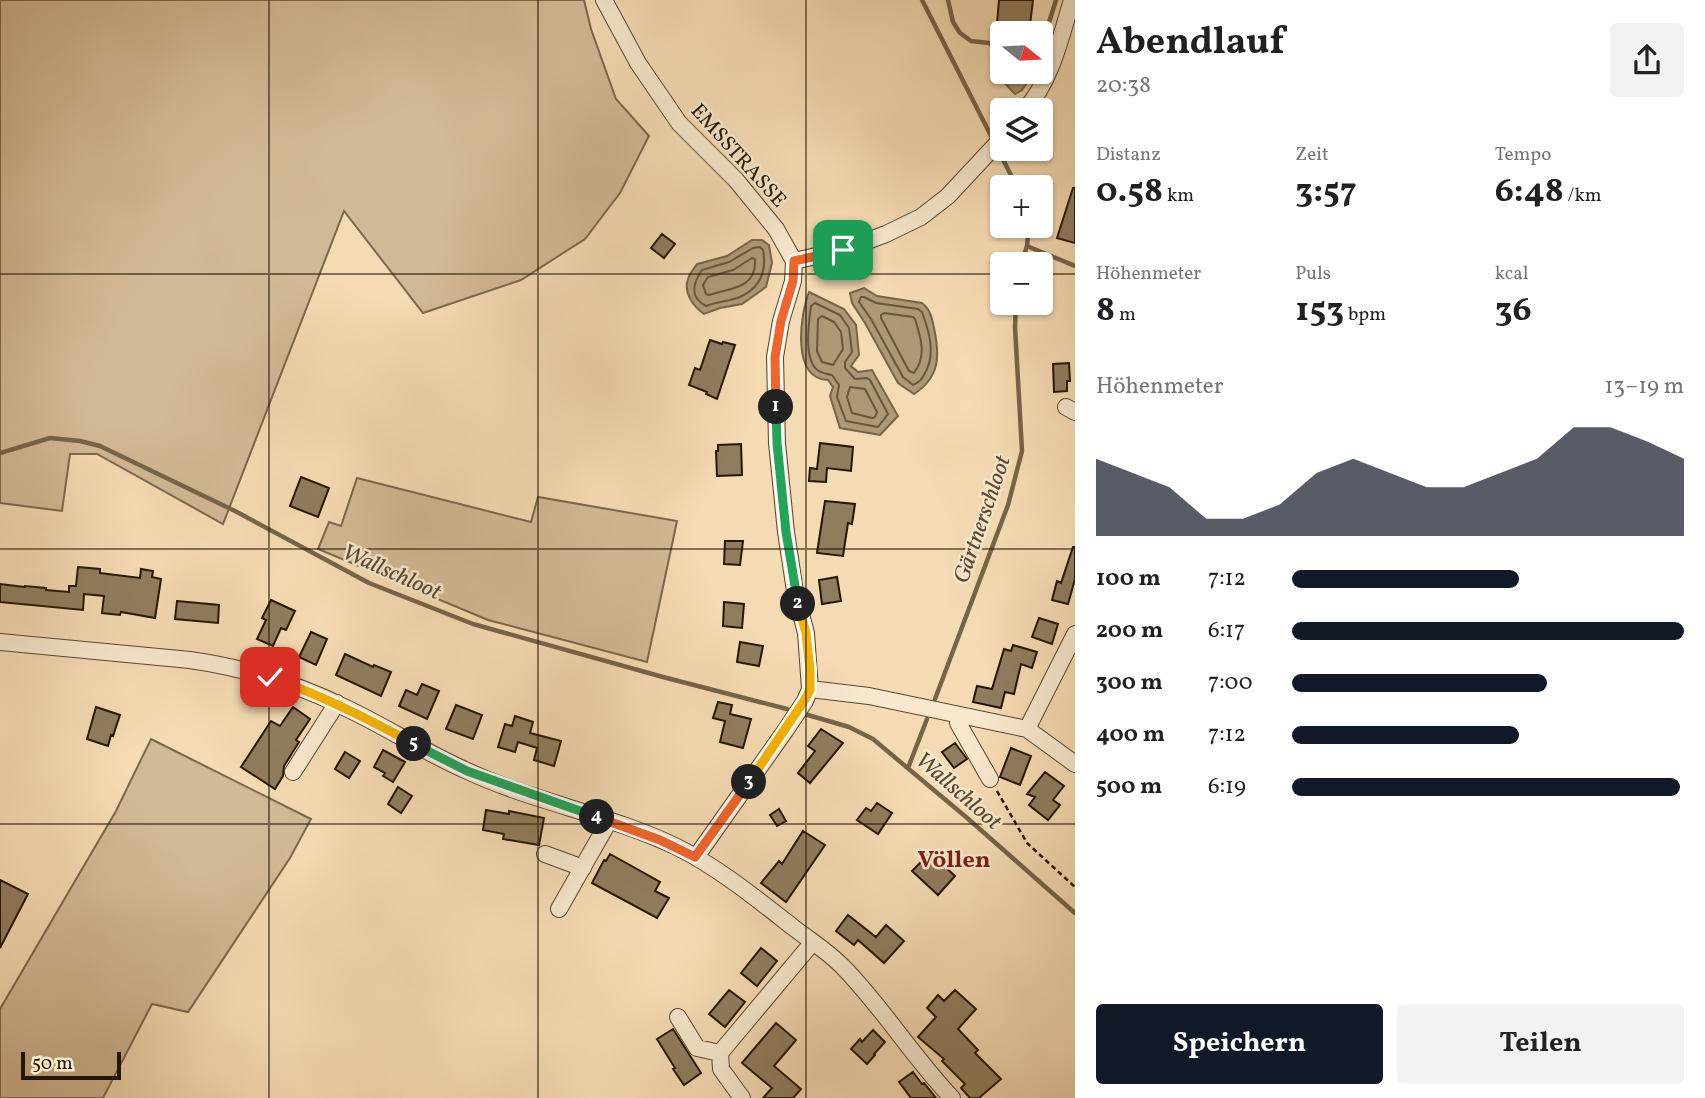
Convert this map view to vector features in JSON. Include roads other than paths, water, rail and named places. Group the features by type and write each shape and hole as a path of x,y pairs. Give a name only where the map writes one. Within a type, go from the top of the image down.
{"street":[{"name":"EMSSTRASSE","path":"604,0 638,63 679,123 736,180 776,229 794,261"},
{"path":"1034,98 1053,66 1072,0"},
{"path":"695,857 785,731 810,690 806,633 795,592 777,443 775,357 781,321 793,281 794,261 843,250 921,217 948,196 990,151"},
{"path":"1027,729 1075,634"},
{"path":"0,642 157,656 218,664 270,677 337,703 467,771 660,840 695,857 742,889 841,965 952,1098"},
{"path":"810,690 869,696 1027,729 1075,764"},
{"path":"293,772 337,703"},
{"path":"959,715 958,723 990,779"},
{"path":"559,909 609,821"},
{"path":"545,854 583,868"},
{"path":"742,1098 721,1069 720,1053 813,942"},
{"path":"678,1017 696,1048 720,1053"}],"water":[{"path":"1006,84 1026,84 1022,90 1015,94"},
{"path":"752,240 762,240 769,245 772,263 766,287 742,304 704,314 693,304 688,294 690,273 697,264 727,256"},
{"path":"864,288 877,296 922,303 930,314 937,348 936,365 929,380 914,394 898,383 852,303 850,293"},
{"path":"809,292 844,309 856,325 859,355 851,366 858,372 872,370 898,416 880,435 840,428 830,396 833,387 828,380 816,377 808,369 803,358 801,330"}],"waterway":[{"name":"Gärtnerschloot","path":"922,0 1011,175"},
{"path":"948,0 953,22 960,33 971,41 990,44"},
{"path":"1049,21 1056,0"},
{"name":"Gärtnerschloot","path":"1025,252 1028,238"},
{"path":"1027,246 1075,266"},
{"name":"Gärtnerschloot","path":"935,699 1008,505 1022,451 1016,315"},
{"name":"Wallschloot","path":"0,453 50,438 100,446 235,511 369,583 473,624 787,709"},
{"name":"Wallschloot","path":"808,715 849,727 873,739 1075,913"},
{"name":"Gärtnerschloot","path":"908,768 927,719"}],"district":[{"name":"Völlen","path":"954,859"}]}
